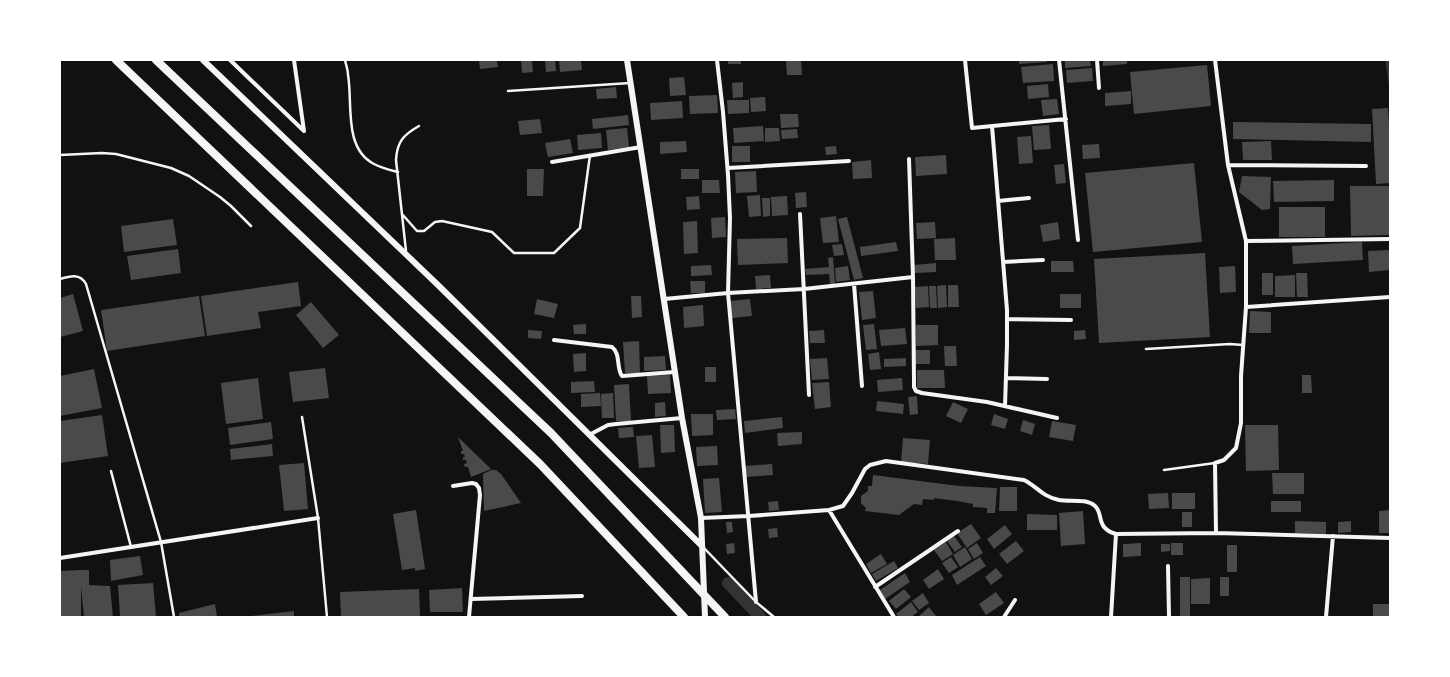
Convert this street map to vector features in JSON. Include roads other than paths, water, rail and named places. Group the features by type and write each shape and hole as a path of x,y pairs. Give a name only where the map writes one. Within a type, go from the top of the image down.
{"highway":[{"path":"116,60 540,464 684,617"},
{"path":"156,60 551,433 725,617"}],"street":[{"path":"202,60 406,254 702,546"},
{"path":"230,60 304,131 294,60"},
{"path":"628,60 682,418 701,518 705,617"},
{"path":"717,60 728,168 730,218 728,293 756,602"},
{"path":"965,60 972,128 1066,119"},
{"path":"1059,60 1078,240"},
{"path":"1097,60 1099,88"},
{"path":"1216,60 1228,165 1246,241 1246,307 1241,376 1241,423 1236,448 1224,460 1215,463 1216,533"},
{"path":"992,126 1007,319 1004,406"},
{"path":"552,162 641,147"},
{"path":"909,159 913,277 914,387 916,391 1004,406 1057,418"},
{"path":"728,168 849,161"},
{"path":"1228,165 1366,166"},
{"path":"998,201 1029,198"},
{"path":"800,214 809,395"},
{"path":"1246,241 1390,239"},
{"path":"1003,262 1043,260"},
{"path":"664,299 728,293 804,289 913,277"},
{"path":"854,284 862,386"},
{"path":"1246,307 1390,297"},
{"path":"1007,319 1071,320"},
{"path":"554,340 612,347 616,352 620,373 624,377 675,372"},
{"path":"1006,378 1047,379"},
{"path":"590,435 608,425 682,418"},
{"path":"701,518 829,510 843,506 865,469 870,465 886,461 1024,480 1044,495 1060,500 1086,502 1097,507 1102,525 1109,532 1116,534 1216,533 1390,538"},
{"path":"453,486 472,483 476,484 479,488 480,495 470,617"},
{"path":"829,510 894,617"},
{"path":"60,558 318,518"},
{"path":"875,587 958,531"},
{"path":"1111,617 1116,534"},
{"path":"1326,617 1333,536"},
{"path":"1168,566 1169,617"},
{"path":"472,598 582,596"},
{"path":"1004,617 1015,600"}],"lane":[{"path":"344,60 348,75 354,138 366,158 374,164 398,172"},
{"path":"508,91 631,83"},
{"path":"406,254 397,149 400,141 408,132 419,126"},
{"path":"60,155 102,153 116,154 171,168 189,176 209,190 231,206 251,226"},
{"path":"402,214 418,231 424,231 435,222 446,222 492,232 514,253 554,253 580,228 590,155"},
{"path":"60,279 76,276 83,280 86,284 161,542 174,617"},
{"path":"1146,349 1230,344 1244,345"},
{"path":"302,417 318,518 327,617"},
{"path":"1164,470 1215,463"},
{"path":"111,471 131,547"},
{"path":"702,546 756,602 774,617"}],"waterway":[{"path":"1387,60 1390,82"},
{"path":"728,583 760,617"}]}
